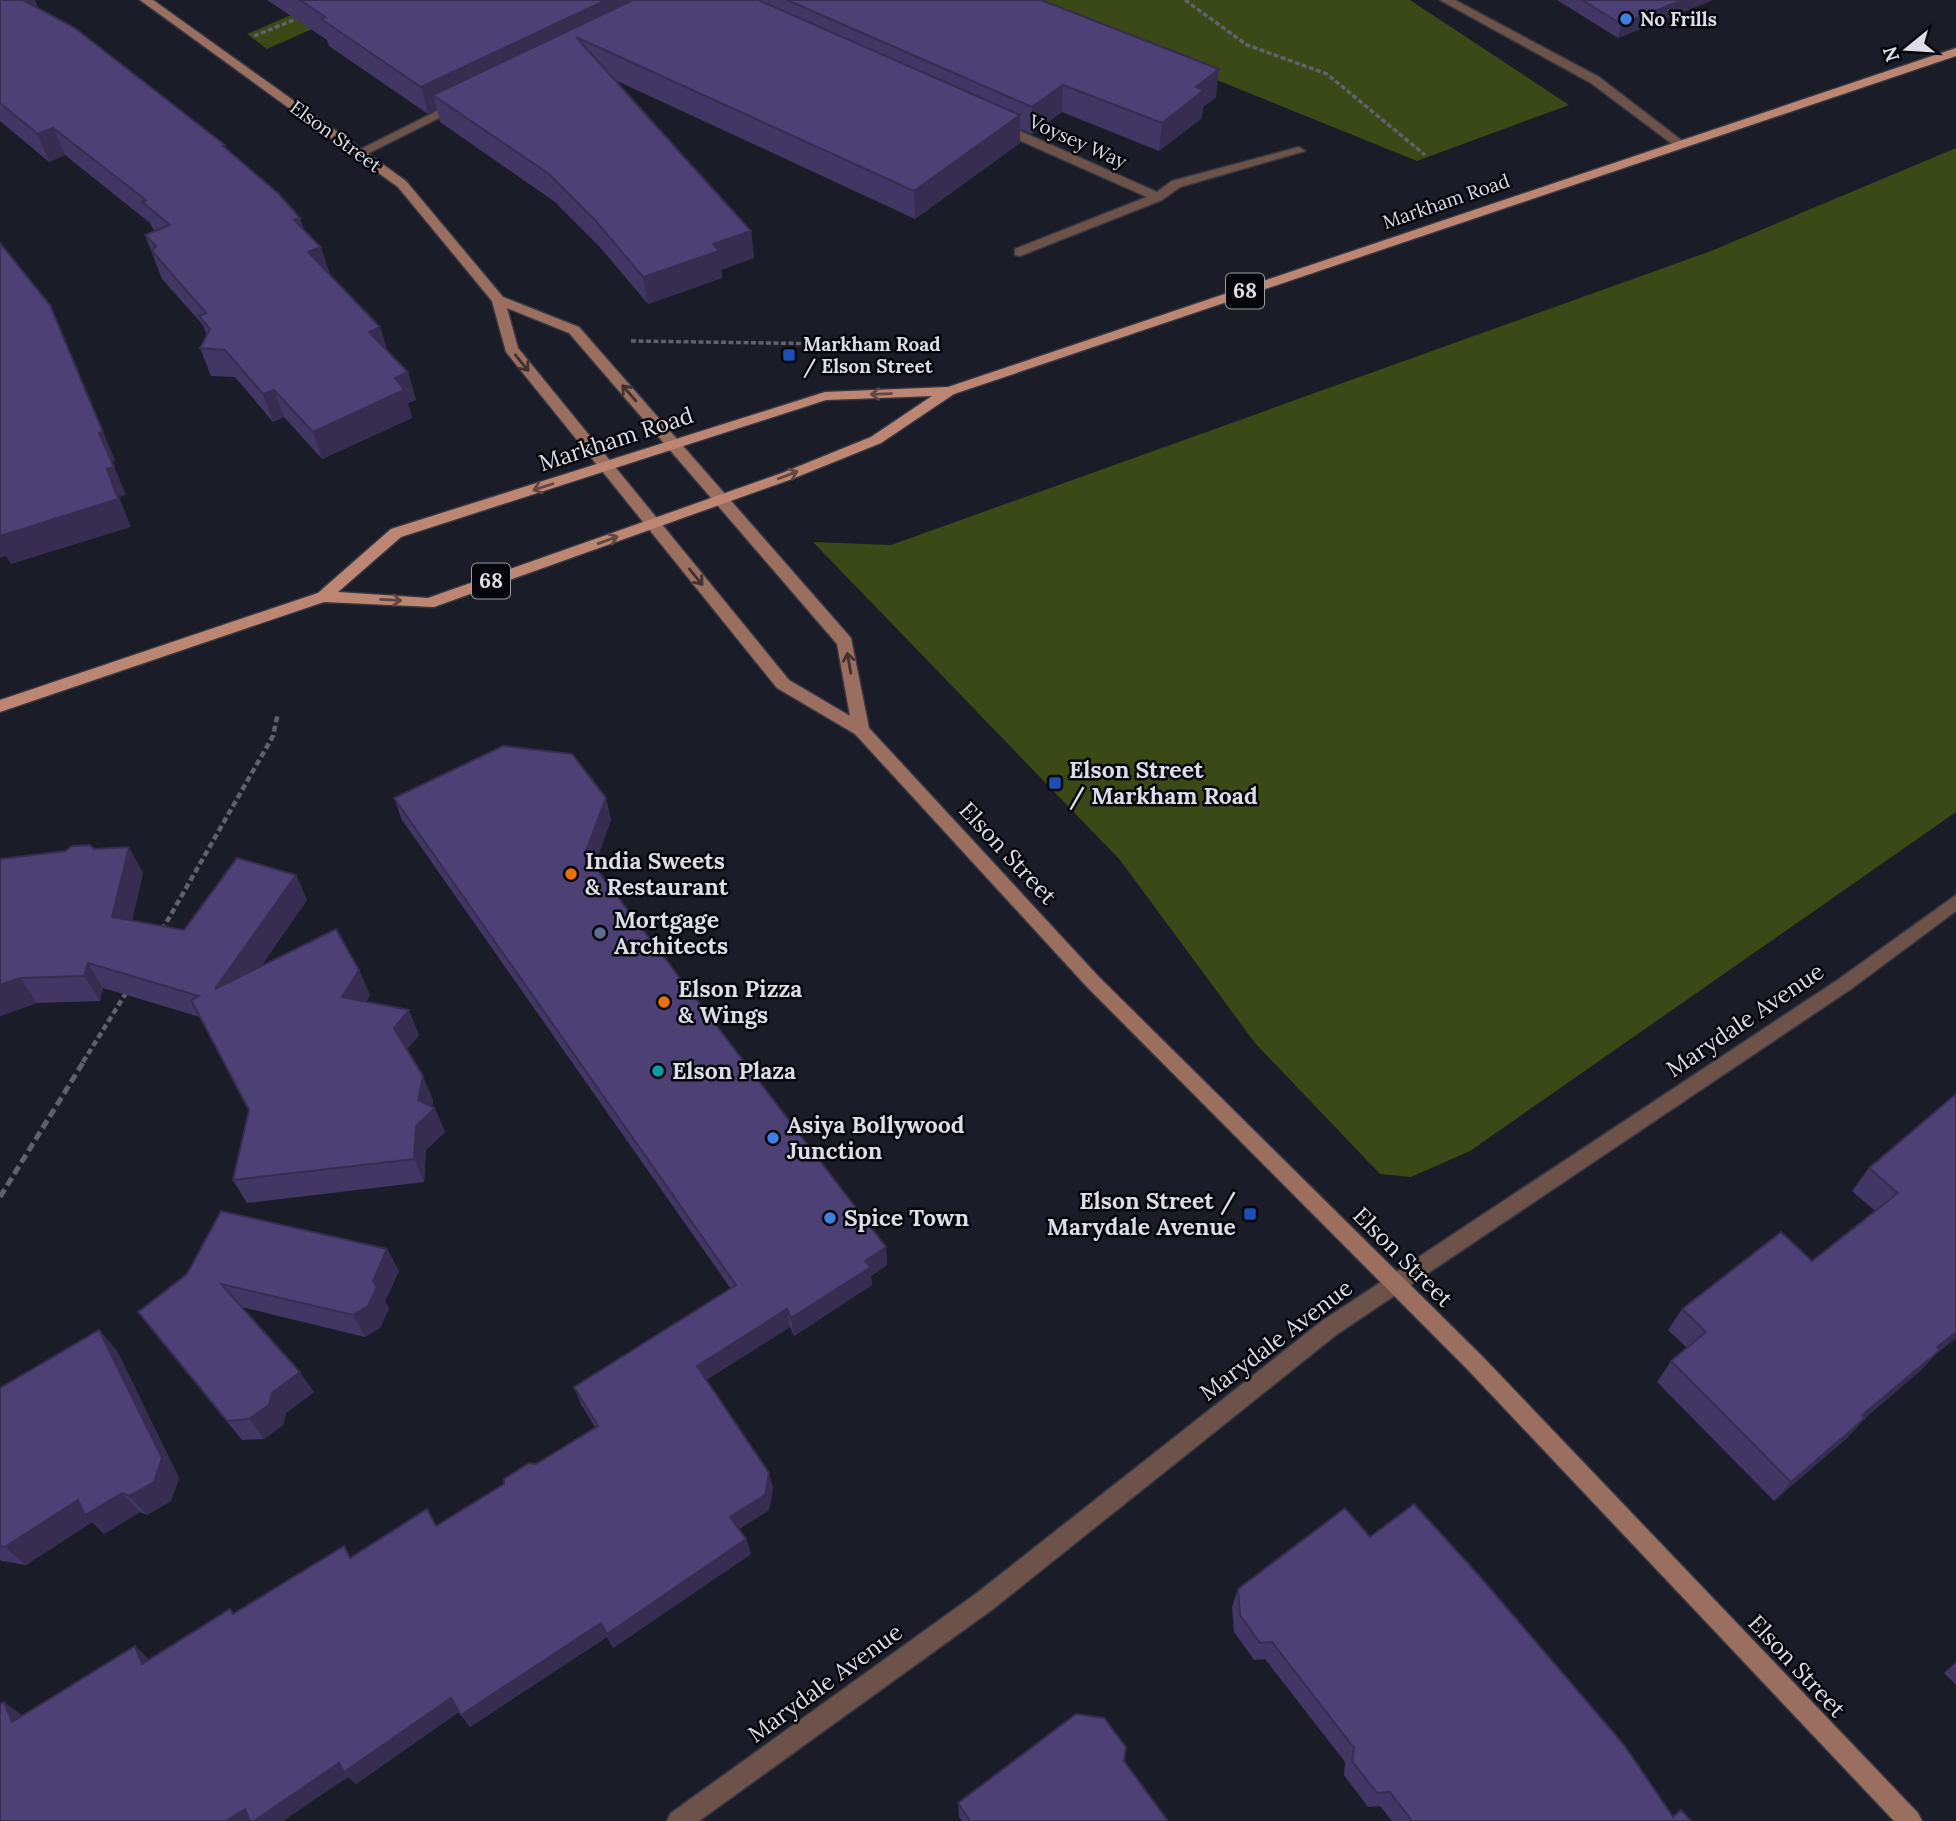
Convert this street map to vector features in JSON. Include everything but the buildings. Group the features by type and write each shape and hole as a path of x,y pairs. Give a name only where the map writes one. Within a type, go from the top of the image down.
{"main road":[{"name":"Markham Road","path":"0,706 323,597 429,603 653,524 876,440 949,391 1679,143 1956,52"},
{"name":"Markham Road","path":"323,597 397,533 825,396 949,391"}],"street":[{"name":"Elson Street","path":"146,0 402,184 498,300 511,349 783,684 860,730 1093,982 1475,1363 1910,1821"},
{"path":"1446,0 1594,80 1679,143"},
{"path":"359,153 474,98"},
{"name":"Voysey Way","path":"980,118 1158,197"},
{"path":"1020,252 1158,197 1176,184 1299,151"},
{"name":"Elson Street","path":"498,300 574,330 724,498 758,543 845,642 860,730"},
{"name":"Marydale Avenue","path":"679,1821 985,1601 1329,1328 1845,984 1956,902"}],"path":[{"path":"1185,0 1247,44 1327,74 1425,155"},
{"path":"218,51 308,14"},
{"path":"630,341 839,344"},
{"path":"156,940 273,736 278,713"},
{"path":"0,1197 128,989"}],"green space":[{"path":"326,0 378,0 267,49 247,34"},
{"path":"1019,0 1410,0 1569,105 1417,161"},
{"path":"1956,148 1956,812 1470,1151 1411,1177 1380,1174 1255,1043 1120,860 813,542 891,545 1711,251"}],"place":[{"name":"No Frills","path":"1626,19"},
{"name":"Markham Road / Elson Street","path":"789,355"},
{"name":"Elson Street / Markham Road","path":"1055,783"},
{"name":"India Sweets & Restaurant","path":"571,874"},
{"name":"Mortgage Architects","path":"600,933"},
{"name":"Elson Pizza & Wings","path":"664,1002"},
{"name":"Elson Plaza","path":"658,1071"},
{"name":"Asiya Bollywood Junction","path":"773,1138"},
{"name":"Elson Street / Marydale Avenue","path":"1250,1214"},
{"name":"Spice Town","path":"830,1218"}]}
